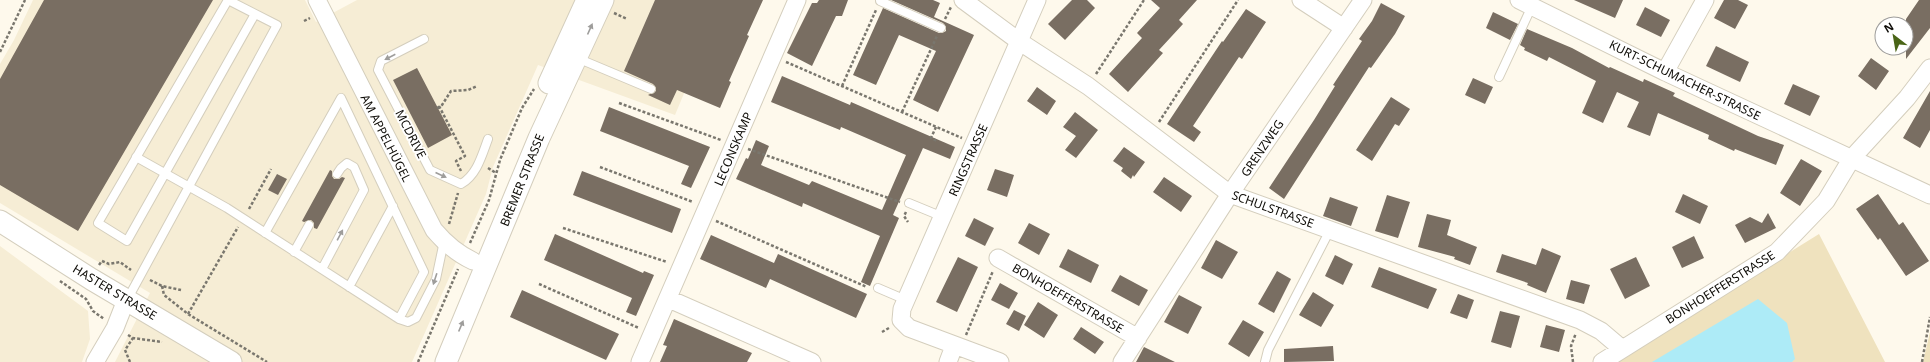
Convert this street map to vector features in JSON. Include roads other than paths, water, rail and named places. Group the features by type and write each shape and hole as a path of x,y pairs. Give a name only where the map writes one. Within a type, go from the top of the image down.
{"street":[{"name":"AM APPELHÜGEL","path":"317,0 434,230 444,241 469,259"},
{"name":"BREMER STRASSE","path":"446,362 559,91 587,0"},
{"name":"BREMER STRASSE","path":"431,362 455,304 469,259 570,54 603,0"},
{"name":"LECONSKAMP","path":"640,362 669,299 797,0"},
{"name":"SCHULSTRASSE","path":"963,0 1020,42 1088,86 1230,194 1580,320 1602,331 1621,348"},
{"name":"RINGSTRASSE","path":"957,347 909,328 901,320 902,309 1020,42 1037,0"},
{"path":"1301,0 1344,28"},
{"name":"GRENZWEG","path":"1122,362 1230,194 1362,0"},
{"path":"1666,72 1705,0"},
{"name":"KURT-SCHUMACHER-STRASSE","path":"1526,3 1666,72 1930,195"},
{"name":"BONHOEFFERSTRASSE","path":"1602,362 1621,348 1777,252 1826,201 1852,158 1908,98 1930,68"},
{"name":"HASTER STRASSE","path":"0,221 85,287 126,300 231,362"},
{"name":"BONHOEFFERSTRASSE","path":"998,258 1138,338"},
{"path":"669,299 812,362"},
{"path":"95,362 115,328 126,300"},
{"path":"948,362 957,347 1000,362"}],"lane":[{"path":"126,300 189,188 277,25 228,0 98,223 127,241 255,14"},
{"path":"880,1 941,28"},
{"path":"1499,77 1526,3"},
{"name":"MCDRIVE","path":"424,39 381,61 378,70 430,170 461,184 469,180 479,162 488,139"},
{"path":"570,54 651,89"},
{"path":"265,233 340,98 424,272 399,319"},
{"path":"136,157 243,218 399,319 408,322 416,318 436,279 444,241"},
{"path":"322,269 364,190 354,167 347,163 340,168 337,174"},
{"path":"909,203 943,217"},
{"path":"349,287 393,206"},
{"path":"294,252 309,225"},
{"path":"1265,362 1268,350 1330,230"},
{"path":"878,288 906,300"}],"water":[{"path":"1758,299 1787,323 1795,359 1792,362 1652,362"}]}
